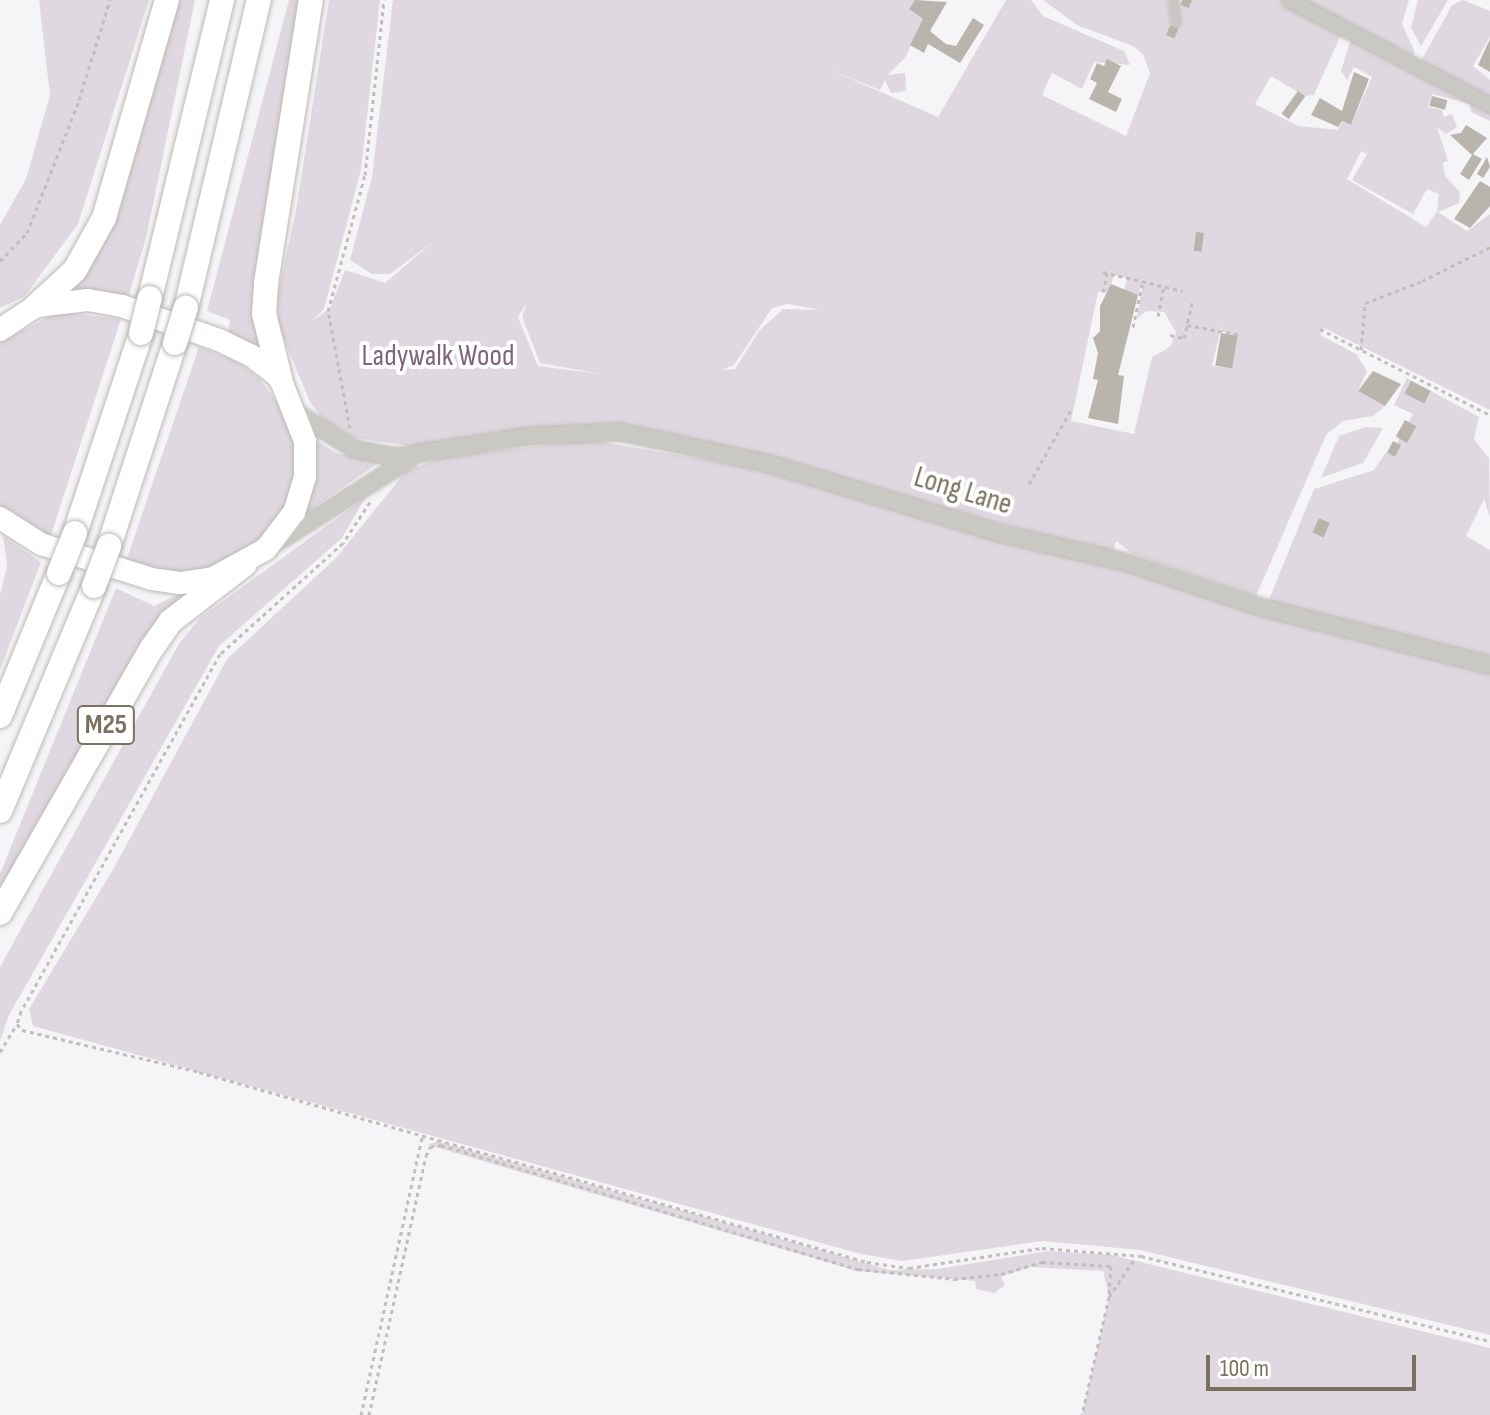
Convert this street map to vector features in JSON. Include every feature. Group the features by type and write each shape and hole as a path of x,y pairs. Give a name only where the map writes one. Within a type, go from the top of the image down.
{"highway":[{"path":"36,306 75,270 104,218 167,0"},
{"path":"0,716 75,533 141,333 222,0"},
{"name":"M25","path":"0,811 109,546 175,343 259,0"},
{"path":"280,378 264,314 266,283 311,0"},
{"name":"M25","path":"0,913 152,648 171,621 245,564"}],"main road":[{"path":"0,518 41,544 152,579 202,579 245,564 266,549 294,512 305,477 297,413 280,378 252,356 219,340 122,306 64,300 36,306 2,327"}],"street":[{"path":"1289,0 1490,105"},
{"name":"Long Lane","path":"297,413 354,449 412,458 530,436 621,432 766,463 1002,534 1125,562 1260,607 1490,665"},
{"name":"Long Lane","path":"266,549 412,458"}],"lane":[{"path":"1172,0 1176,23"}],"path":[{"path":"0,261 27,233 79,100 110,0"},
{"path":"354,449 328,311 365,175 384,0"},
{"path":"1361,350 1365,303 1490,247"},
{"path":"1103,292 1105,272 1183,291"},
{"path":"1134,328 1143,281"},
{"path":"1158,316 1164,286"},
{"path":"1170,335 1184,338 1192,303"},
{"path":"1187,325 1241,335"},
{"path":"1320,329 1490,415"},
{"path":"1029,484 1072,408"},
{"path":"0,1052 220,654 343,543 374,494 368,485"},
{"path":"17,1024 33,1034 199,1072 867,1262 909,1268 1042,1248 1136,1255 1490,1341"},
{"path":"361,1415 423,1134"},
{"path":"369,1415 430,1147 858,1269 954,1279 1001,1274 1042,1262 1111,1266 1109,1297 1082,1415"},
{"path":"1109,1297 1136,1255"}],"green space":[{"path":"39,0 149,0 78,224 24,297 0,308 0,225 26,179 50,95"},
{"path":"169,0 195,0 146,238 128,298 95,290 64,291 87,263"},
{"path":"289,0 304,0 255,322 259,351 228,334 230,320 207,311"},
{"name":"Ladywalk Wood","path":"329,0 380,0 361,170 324,309 311,322 330,308 345,270 385,283 434,241 390,274 372,274 350,260 372,177 393,0 915,0 909,9 923,19 905,58 887,75 905,73 906,91 891,93 885,80 880,90 826,68 938,117 1006,0 1031,0 1043,16 1124,51 1130,65 1094,62 1082,89 1052,73 1042,95 1126,136 1150,73 1143,54 1133,46 1077,25 1043,0 1167,0 1173,27 1181,21 1176,0 1282,0 1343,30 1314,95 1305,96 1271,76 1255,104 1298,126 1338,130 1342,121 1351,125 1372,77 1354,67 1347,80 1341,71 1352,35 1490,110 1490,121 1471,112 1470,104 1432,94 1428,107 1442,110 1444,117 1452,114 1457,127 1446,134 1437,127 1448,161 1443,163 1445,176 1460,192 1459,203 1438,212 1467,231 1490,214 1490,410 1324,328 1320,335 1356,354 1367,371 1358,391 1385,406 1373,416 1343,421 1326,435 1256,596 1133,554 1116,541 1113,551 1100,552 769,458 623,427 427,448 354,438 323,420 310,402 278,325 277,296 296,211","holes":["1361,151 1367,154 1352,180 1413,214 1427,189 1439,194 1437,212 1426,227 1347,179","1114,275 1127,278 1124,290 1138,295 1144,279 1137,318 1147,311 1164,312 1176,332 1170,347 1152,357 1134,434 1071,421 1098,292 1108,293","527,302 522,317 540,363 601,374 538,366 518,317","788,304 821,310 783,309 759,331 735,369 722,370 734,365 772,308","1222,324 1222,331 1238,337 1231,368 1212,366"]},
{"path":"1300,0 1409,0 1402,24 1415,52 1412,57"},
{"path":"1418,0 1448,0 1421,46 1411,28"},
{"path":"1463,0 1490,11 1490,37 1473,66 1490,80 1490,101 1421,61 1452,5"},
{"path":"58,312 121,319 50,538 0,508 0,342"},
{"path":"199,347 236,361 260,379 284,412 294,440 294,482 283,513 265,537 218,569 183,574 125,564"},
{"path":"1407,378 1479,417 1474,439 1489,459 1490,517 1484,499 1466,536 1490,550 1490,662 1268,602 1314,489 1374,470 1386,452 1391,454 1413,414 1394,405"},
{"path":"1366,427 1383,428 1363,463 1321,478 1339,436"},
{"path":"314,439 336,453 381,461 304,514"},
{"path":"590,440 760,469 1172,579 1490,672 1490,1335 1140,1250 1043,1241 902,1261 861,1254 33,1026 29,1009 115,866 227,659 336,558 406,471 443,457"},
{"path":"365,498 342,538 219,646 9,1015 0,1041 0,967 180,642 201,617"},
{"path":"3,536 41,562 0,670 0,595 7,566"},
{"path":"116,588 154,606 183,592 193,593 0,902 0,874"},
{"path":"437,1141 890,1270 938,1269 1048,1251 1112,1255 1490,1348 1490,1415 1082,1415 1109,1297 1103,1271 1030,1267 1001,1277 1005,1285 994,1293 976,1289 975,1281 857,1271 428,1145"}],"building":[{"path":"915,0 947,2 930,31 946,44 956,46 973,18 984,25 960,63 928,44 924,53 910,45 923,19 909,9"},
{"path":"1183,0 1192,0 1189,8 1180,5"},
{"path":"1170,25 1178,28 1174,38 1166,35"},
{"path":"1490,39 1490,72 1478,65"},
{"path":"1107,59 1121,66 1108,92 1122,99 1116,112 1089,99 1097,83 1090,79 1097,63 1104,66"},
{"path":"1354,72 1369,79 1351,125 1342,121 1338,127 1311,115 1320,98 1342,111"},
{"path":"1298,91 1305,96 1289,119 1282,114"},
{"path":"1432,96 1447,100 1445,110 1429,106"},
{"path":"1466,125 1487,138 1473,154 1482,159 1469,180 1460,174 1472,155 1450,135 1461,133"},
{"path":"1487,157 1490,167 1483,178 1477,174"},
{"path":"1480,181 1490,187 1490,206 1470,228 1454,219"},
{"path":"1196,232 1204,233 1202,252 1194,251"},
{"path":"1111,284 1138,295 1118,375 1124,376 1118,424 1088,418 1098,380 1093,379 1098,353 1093,338 1100,331 1100,306"},
{"path":"1221,333 1238,336 1232,368 1215,365"},
{"path":"1373,371 1401,384 1385,406 1358,391"},
{"path":"1411,381 1431,391 1424,403 1405,393"},
{"path":"1405,420 1416,426 1407,443 1396,437"},
{"path":"1393,441 1401,445 1395,457 1387,453"},
{"path":"1319,518 1330,523 1323,537 1312,533"}]}
